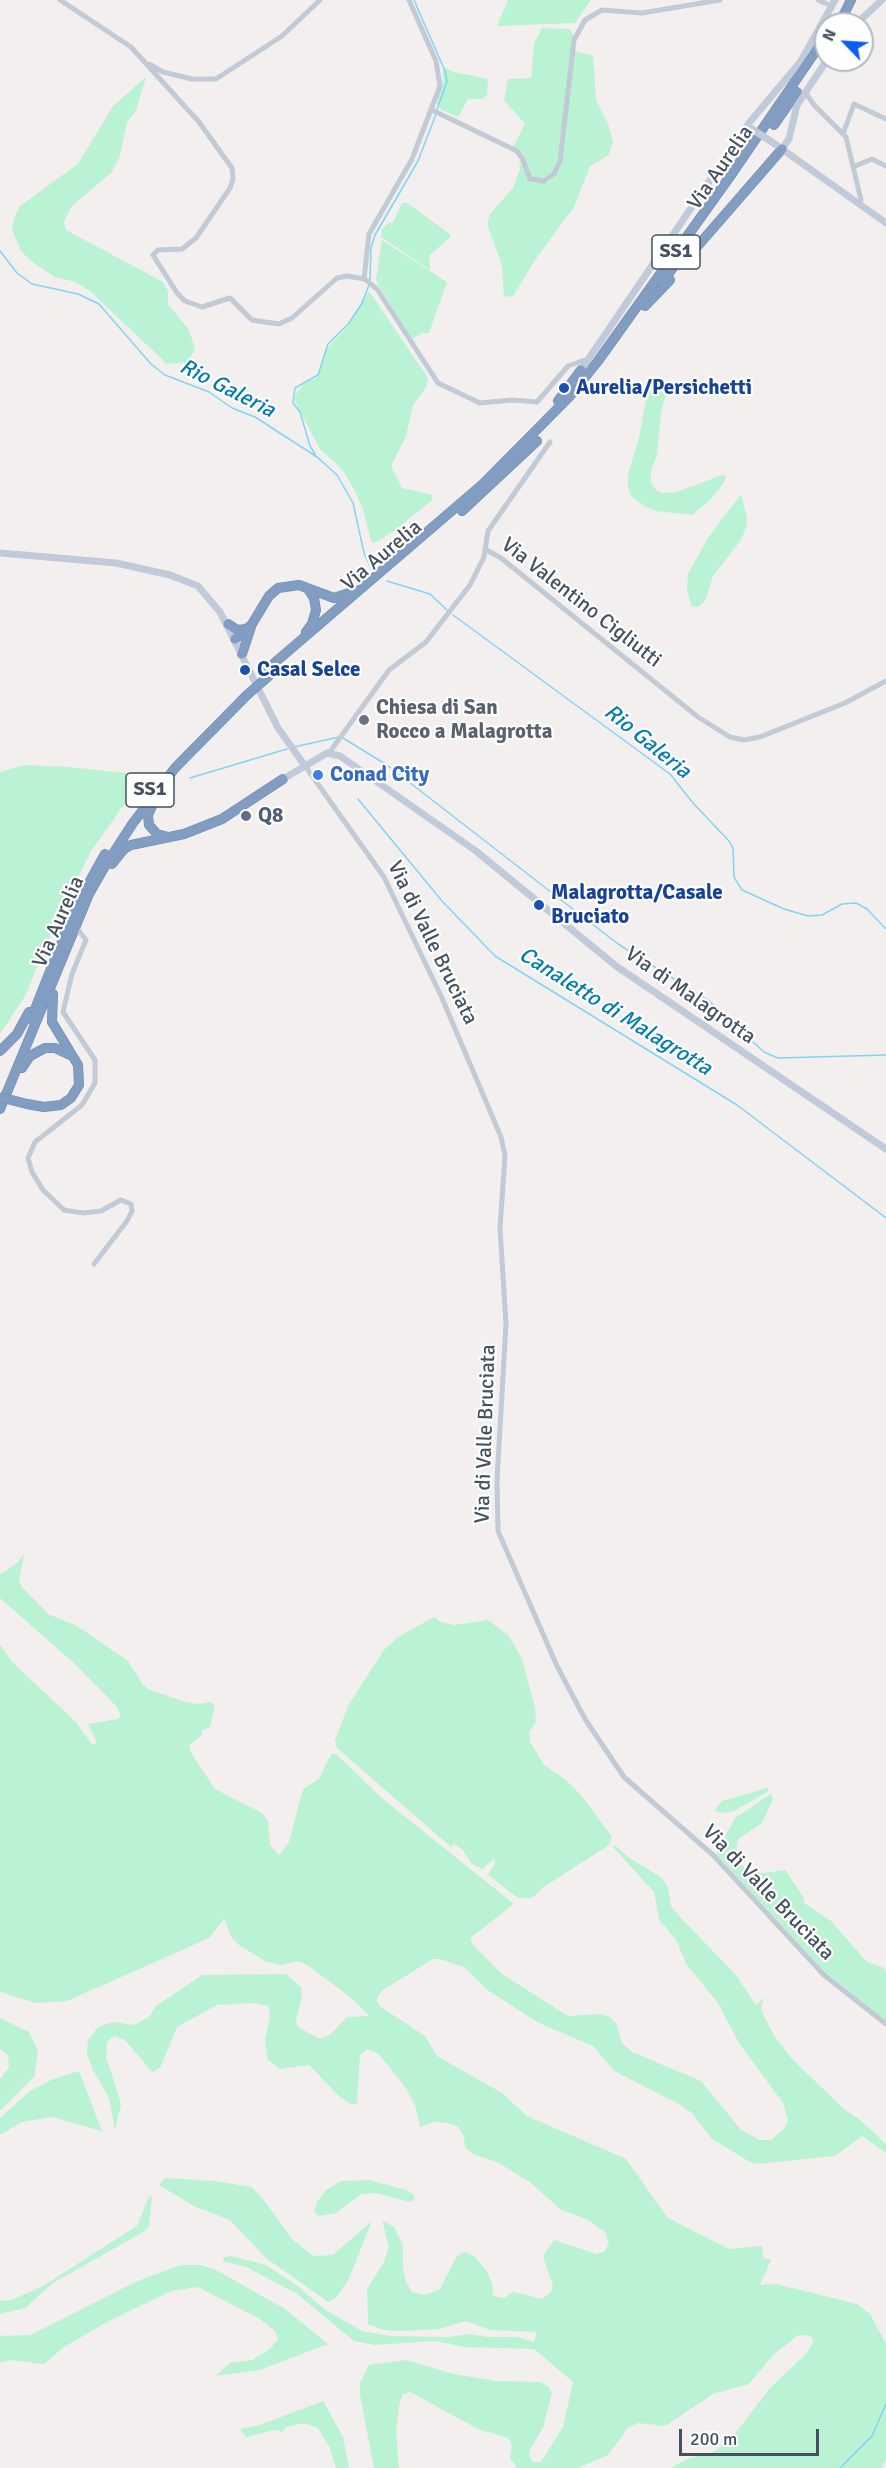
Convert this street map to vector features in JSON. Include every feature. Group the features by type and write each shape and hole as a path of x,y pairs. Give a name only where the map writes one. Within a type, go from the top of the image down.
{"highway":[{"name":"Via Aurelia","path":"268,673 372,589 512,456 570,396 598,361 788,95 814,55"},
{"name":"Via Aurelia","path":"0,1095 76,906 106,852 151,788 201,731 375,578 483,493 540,437 586,387 814,65"},
{"path":"645,306 655,298 782,148"},
{"path":"512,456 581,370"},
{"path":"242,654 248,629 268,597 276,589 291,584 337,598 375,578"},
{"path":"268,673 312,624 316,614 315,602 313,595 305,587"},
{"path":"228,624 237,630 248,629"},
{"path":"235,639 248,629"},
{"name":"Via Aurelia","path":"0,1109 95,883 133,823 184,757 245,693"},
{"path":"170,838 152,830 148,815 184,757"},
{"path":"95,883 104,877 124,849 139,843 170,838 222,819 283,779"},
{"path":"0,1095 27,1104 49,1107 70,1100 80,1083 76,1062 55,1029 50,1009 55,986 90,904 89,894"},
{"path":"0,1051 12,1040 24,1022 76,906"},
{"path":"0,1120 21,1070 34,1053 52,1047 69,1054 76,1062"}],"main road":[{"path":"869,12 882,0"},
{"name":"Via Aurelia","path":"581,370 749,127 797,68 833,3"},
{"name":"Via Aurelia","path":"782,148 789,139 796,109 819,72"},
{"path":"749,127 886,223"},
{"path":"0,553 116,563 184,579 208,594 228,624 278,728 305,766"},
{"path":"283,779 329,753"},
{"name":"Via di Malagrotta","path":"329,753 340,756 476,851 616,966 886,1149"}],"street":[{"path":"60,0 73,11 128,44 199,122 227,160 233,173 228,191 194,241 182,249 158,250 153,255 153,259 180,297 191,304 202,307 230,298 252,320 279,324 292,318 335,279 344,276 367,281"},
{"path":"146,64 163,72 192,79 216,79 282,36 313,2 321,0"},
{"path":"409,0 440,74 440,86 435,111 409,166 369,232 367,281 436,381 476,401 537,402 566,368 574,362 588,359"},
{"path":"435,111 515,150 522,156 531,180 544,181 554,174 560,161 574,40 585,20 602,10 646,13 720,0"},
{"path":"818,0 833,3"},
{"path":"806,92 814,105 843,134 854,167 861,200 859,203"},
{"path":"843,134 854,104 886,119"},
{"path":"854,167 872,159 886,166"},
{"path":"566,368 575,367 581,370"},
{"path":"485,549 488,531 550,442"},
{"name":"Via Valentino Cigliutti","path":"329,753 390,670 416,652 457,603 478,572 485,549 501,558 699,717 730,737 744,740 760,738 845,703 886,681"},
{"name":"Via di Valle Bruciata","path":"305,766 384,877 442,998 501,1137 505,1156 500,1228 506,1330 497,1480 498,1531 557,1666 585,1719 624,1777 713,1855 824,1975 886,2024"},
{"path":"79,931 86,939 72,974 63,1011 68,1022 95,1060 95,1083 82,1105 35,1142 28,1158 32,1172 43,1190 53,1203 64,1210 84,1213 103,1211 121,1200 131,1204 129,1219 94,1264"}],"green space":[{"path":"508,0 591,0 575,23 497,26"},
{"path":"542,28 570,29 574,36 557,165 551,174 541,180 531,177 523,153 513,147 525,124 504,100 508,79 531,78 534,44"},
{"path":"575,51 593,56 596,100 609,127 613,142 609,155 590,166 574,207 535,260 513,296 504,297 502,265 487,224 490,214 513,188 520,169 519,161 530,180 535,183 549,182 560,168"},
{"path":"443,67 454,72 488,79 487,95 483,99 468,99 458,117 440,109 437,103 443,80"},
{"path":"146,77 136,111 127,122 120,155 112,172 71,207 64,222 66,230 163,282 168,291 168,304 189,330 195,349 188,362 167,364 90,291 76,282 55,277 31,261 21,251 12,230 14,218 20,206 78,164 113,106"},
{"path":"402,203 407,203 450,234 450,237 429,256 430,270 381,237 382,229 388,223 393,223"},
{"path":"382,240 447,282 429,333 422,333 412,339 380,288 376,280"},
{"path":"369,291 428,378 426,387 413,405 406,436 391,466 402,488 433,495 432,500 394,531 374,543 371,541 363,509 354,489 342,469 320,449 295,402 295,396 303,384 317,378 326,350 347,327"},
{"path":"663,381 669,385 661,412 657,455 651,471 651,482 656,490 663,493 677,492 722,475 726,476 723,484 710,500 692,515 656,511 642,505 631,495 628,487 628,474 639,438 647,394"},
{"path":"741,494 747,518 741,540 713,576 705,601 698,607 691,606 687,589 688,574 708,538"},
{"path":"25,765 145,775 91,851 57,920 25,996 0,1034 0,772"},
{"path":"24,1554 19,1581 48,1614 77,1626 128,1661 148,1689 185,1702 198,1704 211,1702 215,1706 210,1727 202,1731 201,1736 189,1745 191,1753 215,1789 262,1813 268,1821 270,1845 279,1855 289,1842 303,1789 319,1779 331,1754 336,1754 383,1799 514,1904 470,1938 474,1946 502,1974 568,2016 601,2014 610,2017 616,2023 622,2043 632,2052 701,2081 741,2130 760,2140 771,2140 784,2129 788,2120 783,2103 739,2043 718,2003 687,1965 676,1940 659,1919 654,1892 613,1847 616,1846 628,1857 662,1878 668,1888 671,1906 680,1917 736,1975 756,2005 764,1997 761,2009 764,2016 775,2037 793,2060 845,2110 859,2119 886,2144 886,2153 862,2136 835,2156 756,2164 750,2162 712,2139 692,2113 679,2104 614,2071 593,2046 539,2023 489,1991 464,1967 440,1959 433,1959 383,1990 378,1995 377,2001 381,2007 425,2036 437,2056 502,2093 527,2116 626,2159 668,2218 729,2249 762,2246 763,2258 771,2260 760,2285 776,2284 857,2304 870,2314 886,2344 886,2459 882,2468 671,2468 685,2460 715,2451 730,2440 770,2388 806,2354 813,2342 812,2337 805,2335 797,2336 774,2354 749,2384 713,2394 665,2426 638,2423 628,2428 608,2455 578,2468 517,2468 510,2458 512,2445 508,2438 478,2429 410,2392 402,2395 399,2407 396,2431 399,2468 374,2468 360,2395 360,2383 369,2365 406,2360 454,2374 496,2381 540,2382 549,2387 552,2393 543,2428 530,2449 529,2456 533,2462 540,2462 563,2427 573,2382 534,2349 464,2347 435,2341 374,2345 354,2341 296,2293 246,2267 223,2261 224,2257 232,2256 266,2265 299,2287 324,2309 362,2331 389,2336 448,2337 470,2334 488,2337 518,2337 534,2342 537,2332 490,2330 465,2321 440,2329 403,2331 384,2330 368,2324 367,2289 383,2264 389,2247 382,2220 394,2227 403,2246 406,2282 412,2292 425,2295 440,2289 457,2256 465,2252 475,2257 486,2270 492,2283 493,2296 504,2298 513,2292 542,2299 550,2293 553,2286 543,2256 554,2240 597,2254 605,2251 609,2243 605,2232 588,2220 560,2209 531,2183 499,2163 473,2154 465,2147 464,2136 458,2127 448,2123 434,2122 420,2127 415,2105 406,2088 378,2053 367,2049 360,2055 357,2103 352,2105 340,2097 309,2065 280,2069 268,2060 265,2041 270,2016 269,2006 252,2003 217,2005 177,2027 160,2068 152,2072 125,2040 114,2036 107,2042 106,2056 121,2104 115,2130 109,2098 87,2054 88,2040 98,2027 113,2022 134,2025 149,2017 156,2006 202,1975 286,1974 301,1987 302,1996 296,2021 298,2027 320,2039 330,2035 347,2017 370,2016 350,1997 309,1966 298,1961 282,1965 267,1962 240,1946 232,1938 224,1919 209,1938 67,2001 36,2003 0,1992 0,1645 14,1664 74,1720 92,1744 97,1743 88,1724 118,1719 121,1715 116,1706 77,1666 0,1598 0,1574 16,1564"},
{"path":"434,1617 440,1622 455,1625 488,1620 509,1636 522,1659 535,1708 536,1722 529,1732 530,1742 544,1765 566,1780 581,1795 612,1837 609,1845 544,1887 532,1898 518,1898 488,1875 495,1864 494,1859 482,1869 472,1864 462,1849 454,1844 451,1847 337,1748 335,1740 349,1704 384,1650 398,1637"},
{"path":"767,1788 769,1791 734,1811 719,1813 715,1810 722,1801"},
{"path":"771,1794 773,1799 762,1823 738,1839 735,1859 749,1871 763,1873 785,1870 804,1898 804,1903 831,1921 867,1962 884,1968 886,1973 886,2021 825,1972 716,1854 722,1851 723,1841 735,1818"},
{"path":"0,2018 29,2032 38,2051 34,2077 0,2111 0,2079 9,2067 8,2055 0,2049"},
{"path":"79,2071 102,2131 52,2117 22,2122 0,2135 0,2118 30,2091 51,2080"},
{"path":"165,2178 215,2181 251,2187 260,2195 292,2239 313,2256 333,2255 372,2221 348,2281 337,2297 328,2302 266,2258 230,2220 194,2206 159,2185"},
{"path":"369,2180 403,2189 413,2194 415,2199 409,2202 376,2193 361,2194 336,2213 319,2216 314,2211 317,2202 326,2190 341,2181"},
{"path":"152,2196 149,2226 145,2231 53,2283 25,2308 0,2314 0,2301 11,2300 41,2287 137,2226 149,2197"},
{"path":"181,2265 201,2265 216,2270 285,2309 328,2344 259,2370 215,2376 230,2363 252,2360 270,2349 278,2339 275,2331 260,2319 198,2287 171,2291 107,2322 64,2347 44,2364 9,2360 0,2363 0,2336 31,2335 135,2282"},
{"path":"323,2401 343,2437 349,2468 336,2468 330,2448 318,2428 304,2423 287,2427 282,2432 275,2430 246,2437 240,2429 260,2425"}],"waterway":[{"path":"414,0 445,71 447,82 437,109"},
{"path":"370,280 371,248 375,235 418,161 436,114"},
{"name":"Rio Galeria","path":"0,251 17,273 32,284 78,294 99,304 151,364 165,375 209,392 232,408 255,417 317,457 337,475 353,503 364,553 372,570"},
{"path":"315,454 310,446 300,412 293,403 295,388 318,375 328,344 349,323 362,303 369,285"},
{"name":"Rio Galeria","path":"387,581 430,594 447,610"},
{"name":"Rio Galeria","path":"453,615 670,774 693,803 729,841 733,848 734,877 742,890 784,909 808,916 822,915 842,904 856,903 867,909 886,929"},
{"path":"294,747 339,737"},
{"path":"343,738 387,765 618,944 709,1001 764,1052 778,1058 886,1055"},
{"path":"190,778 287,749"},
{"name":"Canaletto di Malagrotta","path":"358,799 442,901 495,956 737,1105 886,1218"},
{"path":"840,2468 872,2436 886,2404"}],"place":[{"name":"Aurelia/Persichetti","path":"564,388"},
{"name":"Casal Selce","path":"245,670"},
{"name":"Chiesa di San Rocco a Malagrotta","path":"364,720"},
{"name":"Conad City","path":"318,775"},
{"name":"Q8","path":"246,816"},
{"name":"Malagrotta/Casale Bruciato","path":"539,905"}]}
